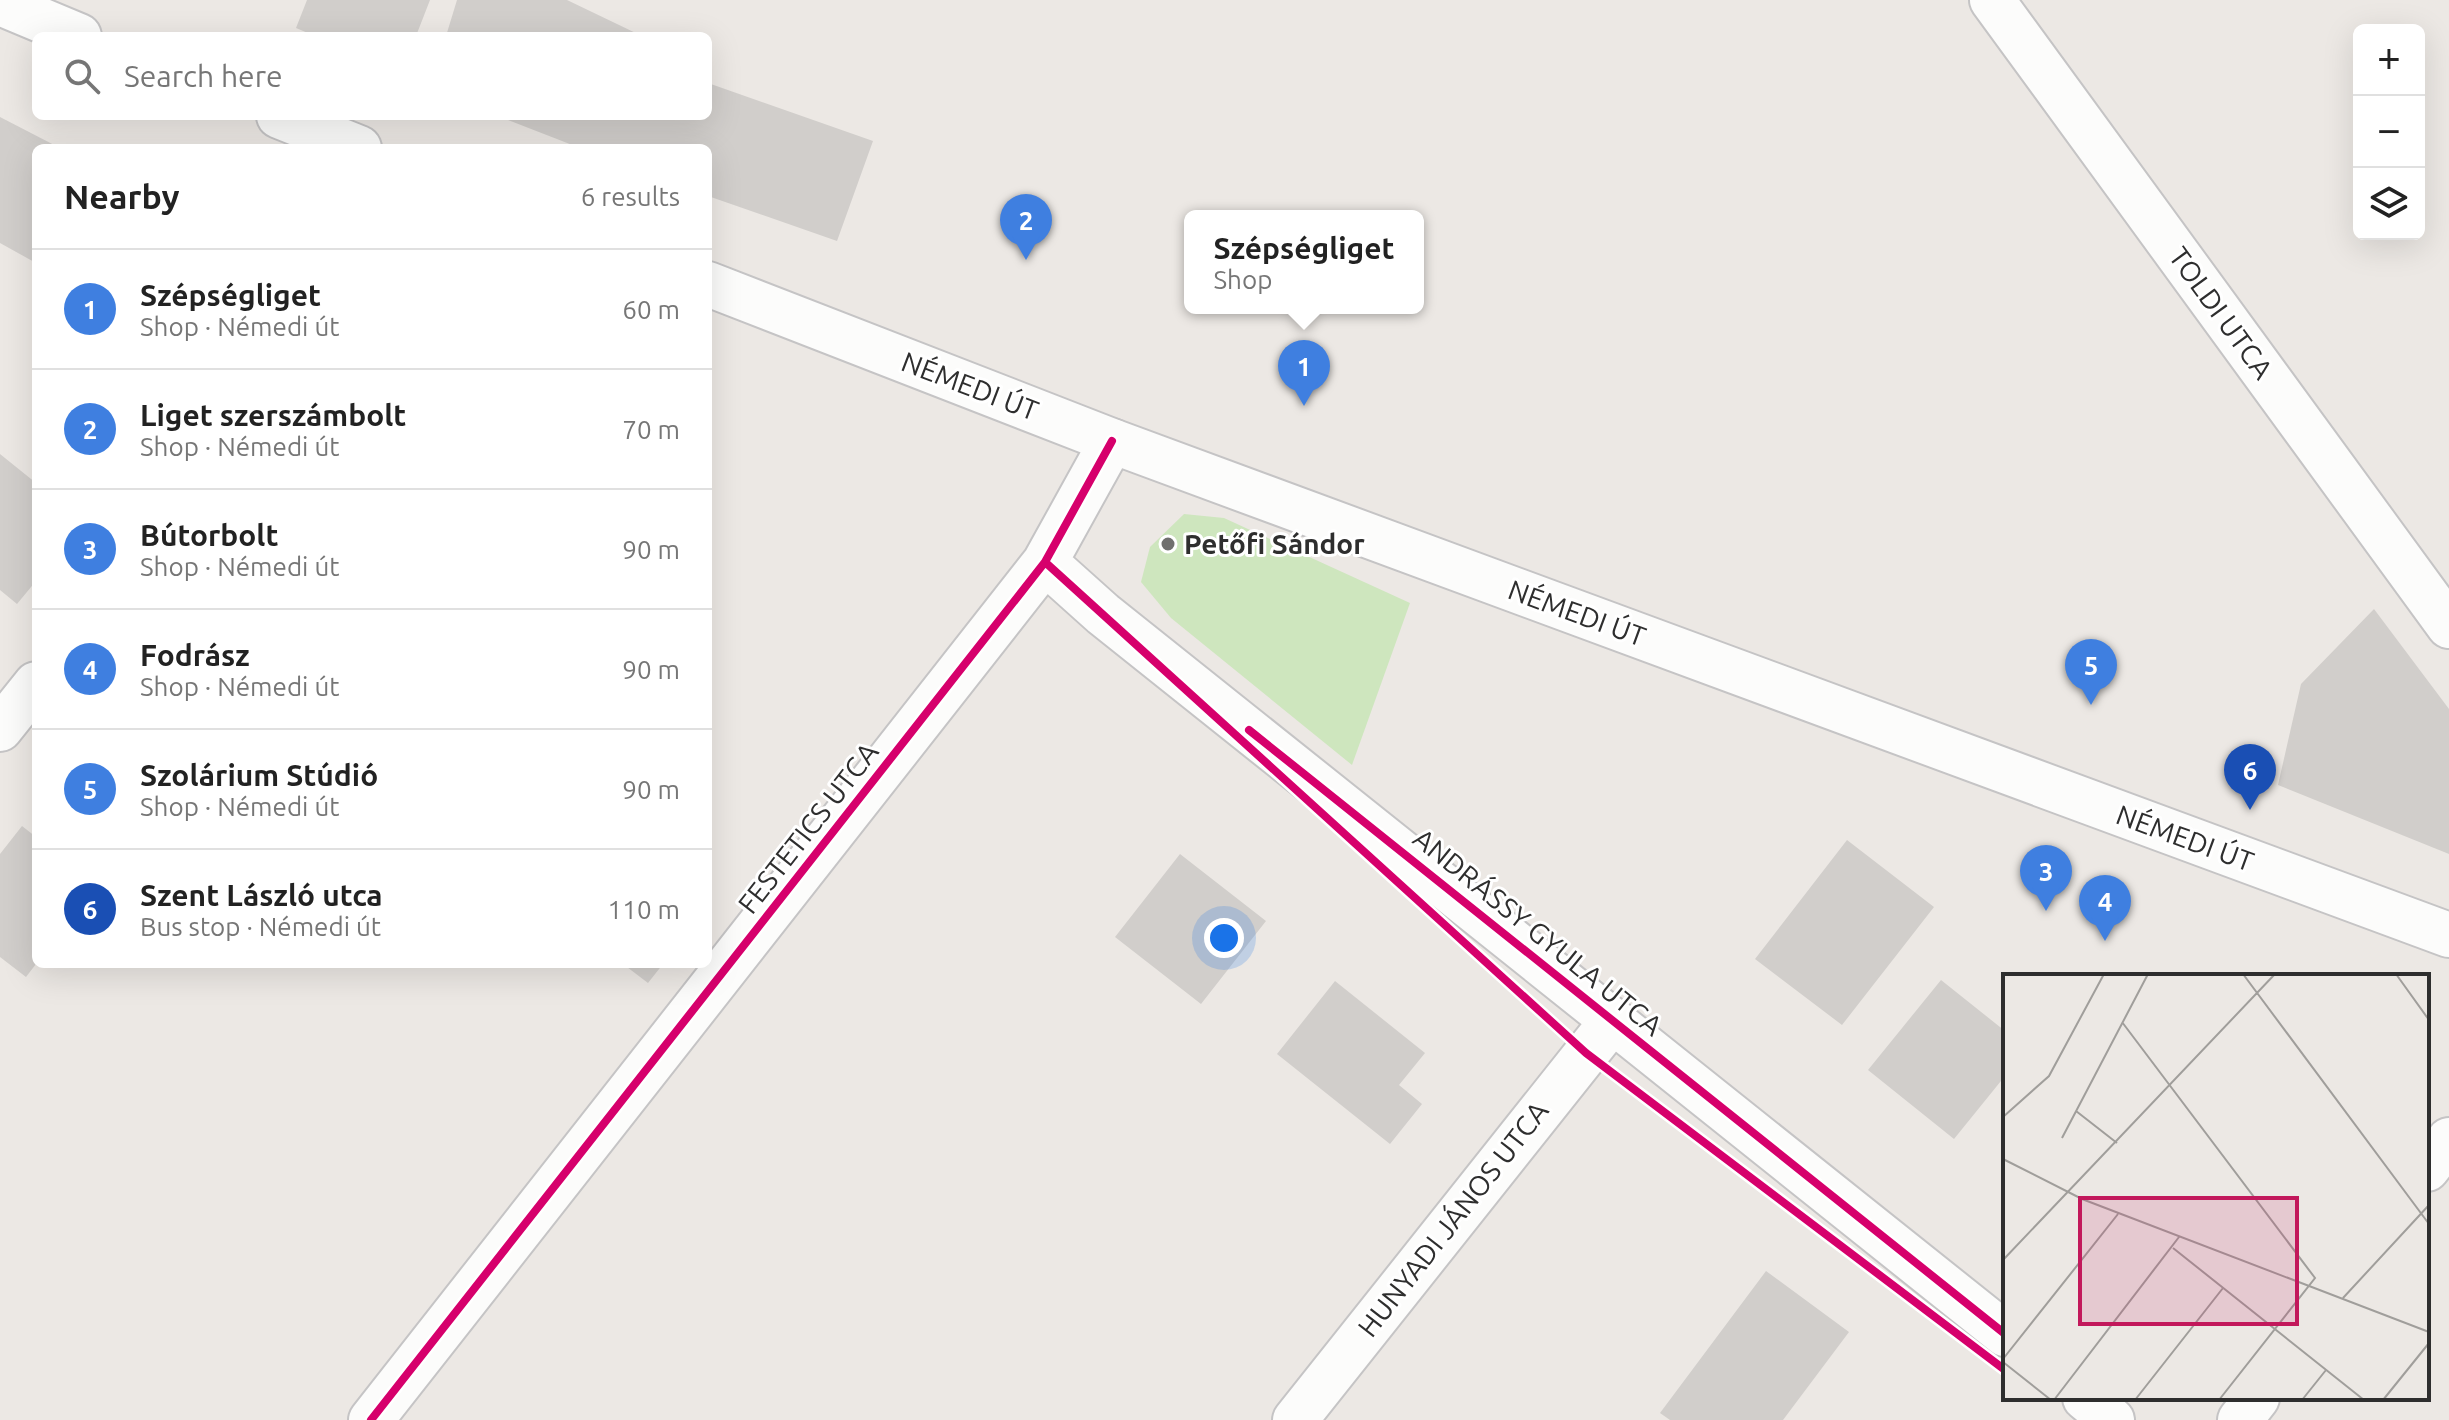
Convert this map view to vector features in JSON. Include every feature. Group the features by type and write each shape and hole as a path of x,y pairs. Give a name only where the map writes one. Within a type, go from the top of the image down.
{"street":[{"name":"TOLDI UTCA","path":"1992,0 2449,626"},
{"path":"0,3 69,32"},
{"path":"289,120 349,144"},
{"name":"NÉMEDI ÚT","path":"712,286 1112,441 2449,935"},
{"name":"FESTETICS UTCA","path":"371,1420 1045,562 1112,441"},
{"name":"ANDRÁSSY GYULA UTCA","path":"1045,562 1103,614 2003,1332"},
{"path":"0,729 32,689"},
{"name":"HUNYADI JÁNOS UTCA","path":"1295,1420 1613,1020"},
{"path":"2429,1166 2449,1140"},
{"path":"2087,1400 2112,1420"},
{"path":"2240,1420 2255,1400"}],"green space":[{"path":"1184,514 1224,518 1410,603 1352,765 1171,618 1141,582 1150,547"}],"building":[{"path":"307,0 430,0 418,32 306,32 296,28"},
{"path":"457,0 567,0 634,32 447,32"},
{"path":"712,84 873,141 837,241 712,197 712,144 570,144 508,120 712,120"},
{"path":"0,117 52,144 32,144 32,261 0,243"},
{"path":"0,454 32,480 32,586 17,604 0,590"},
{"path":"2374,609 2449,709 2449,854 2278,785 2301,684"},
{"path":"22,826 32,834 33,968 26,977 0,957 0,854"},
{"path":"1847,840 1934,907 1842,1025 1755,959"},
{"path":"1180,854 1266,921 1201,1004 1115,937"},
{"path":"628,968 660,968 648,983"},
{"path":"1941,980 2003,1029 2003,1078 1954,1139 1868,1070"},
{"path":"1335,981 1425,1053 1399,1085 1422,1104 1390,1144 1277,1054"},
{"path":"1766,1271 1849,1332 1783,1420 1670,1420 1660,1413"}],"cycle path":[{"path":"371,1420 1045,562 1112,441"},
{"path":"1045,562 1586,1053 2003,1368"},
{"path":"1249,730 2003,1332"}],"place":[{"name":"Liget szerszámbolt","path":"1026,260"},
{"name":"Szépségliget","path":"1304,406"},
{"name":"Petőfi Sándor","path":"1168,544"},
{"name":"Szolárium Stúdió","path":"2091,705"},
{"name":"Szent László utca","path":"2250,810"},
{"name":"Bútorbolt","path":"2046,911"},
{"name":"Fodrász","path":"2105,941"}]}
